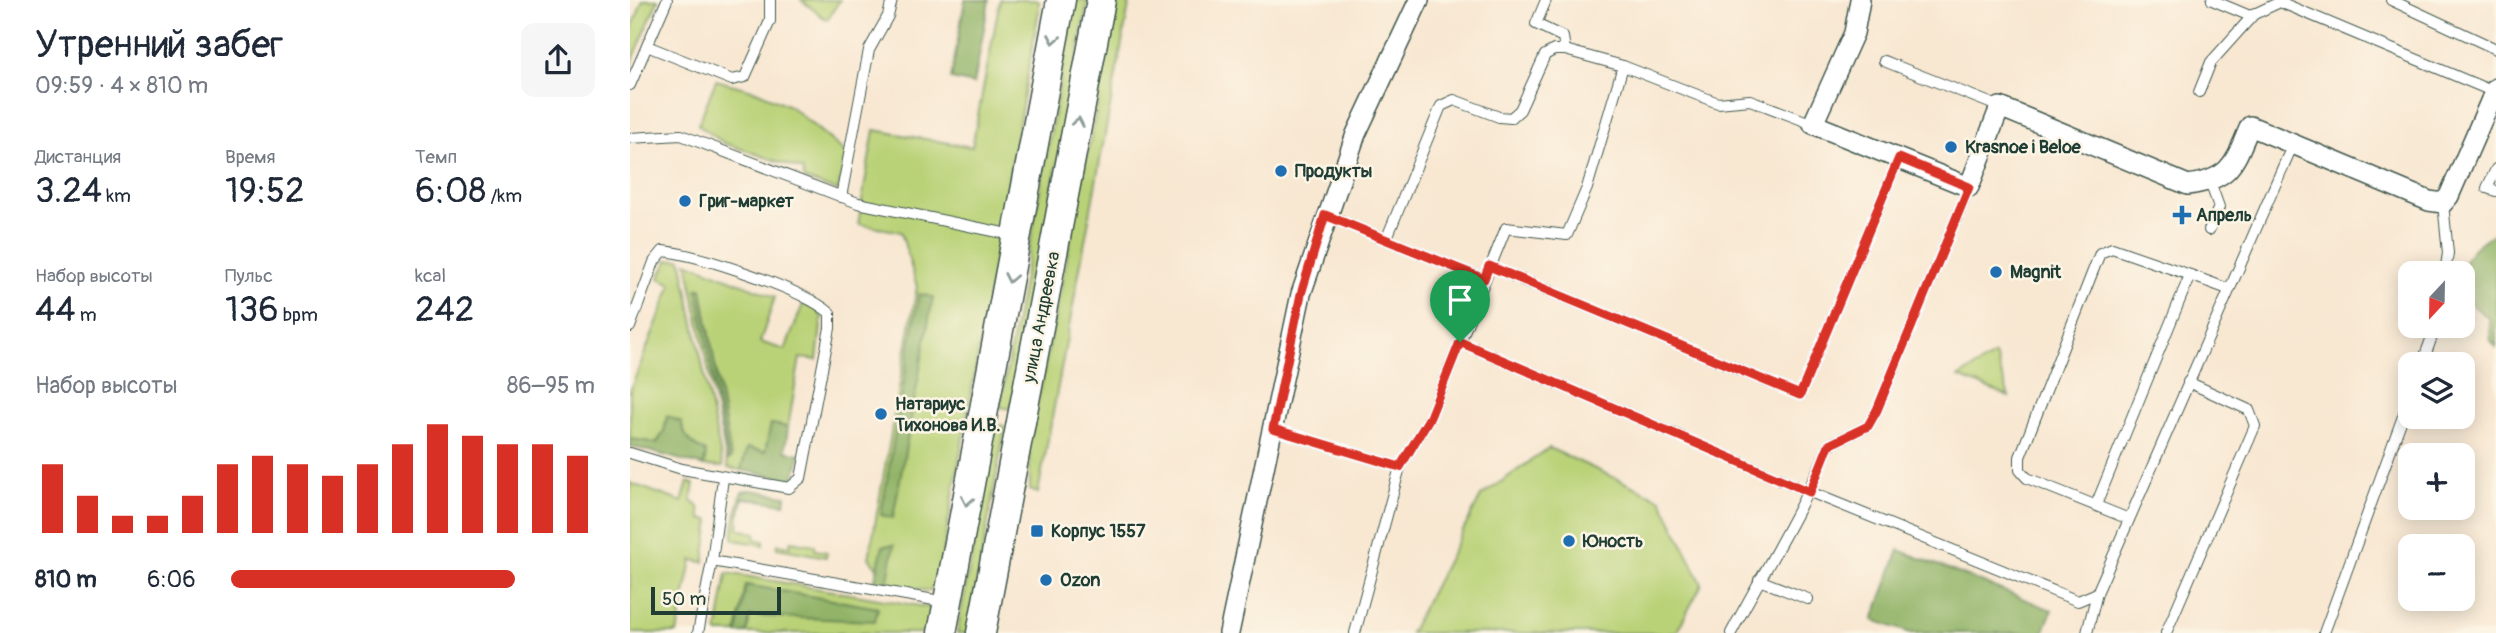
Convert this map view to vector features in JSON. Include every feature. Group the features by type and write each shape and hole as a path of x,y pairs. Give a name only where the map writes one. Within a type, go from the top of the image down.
{"main road":[{"path":"943,633 1061,0"},
{"name":"улица Андреевка","path":"981,633 1101,0"},
{"path":"982,422 989,416 1007,416 1019,428"}],"street":[{"path":"1230,633 1301,294 1325,215 1356,134 1419,0"},
{"path":"1860,0 1854,33 1812,124 1969,187 2000,107 2188,185 2210,182 2232,168 2250,126 2429,201 2442,202 2449,196 2495,90"}],"lane":[{"path":"630,85 667,0"},
{"path":"647,46 732,80 745,77 770,20 770,0"},
{"path":"841,197 869,50 888,16 892,0"},
{"path":"1546,0 1536,24 1563,37 1565,50"},
{"path":"2212,0 2250,16 2280,2 2495,90"},
{"path":"2199,92 2211,62 2250,16 2273,0"},
{"path":"2390,0 2496,49"},
{"path":"1386,240 1441,106 1454,100 1511,118 1520,110 1545,55 1554,50 1565,50 1623,66 1718,103 1750,100 1812,124"},
{"path":"1884,61 2000,107"},
{"path":"1355,633 1400,467 1430,417 1506,229 1567,235 1587,188 1623,66"},
{"path":"630,138 681,135 841,197 1018,236"},
{"path":"2087,633 2097,593 2293,144"},
{"path":"1489,266 1800,395 1899,158"},
{"path":"2496,169 2487,188 2496,191"},
{"path":"2209,230 2219,207 2210,182"},
{"path":"1731,633 1810,492 1829,445 1868,426 1877,410 1969,187"},
{"path":"2442,202 2447,261"},
{"path":"1325,215 1484,279"},
{"path":"2129,519 2027,478 2020,470 2020,457 2100,253 2112,248 2228,289"},
{"path":"630,327 654,262 663,251 682,253 747,275 819,304 830,313 830,328 802,478 789,488 723,478 630,453"},
{"path":"2096,505 2190,275"},
{"path":"1460,342 1810,492 2078,601 2097,593"},
{"path":"2166,633 2255,426 2249,410 2188,382"},
{"path":"1273,429 1400,467"},
{"path":"2324,633 2398,429"},
{"path":"698,633 712,561 723,478"},
{"path":"712,561 949,603"},
{"path":"1759,580 1808,599"}],"green space":[{"path":"643,0 658,0 630,67 630,33"},
{"path":"801,0 840,0 827,20"},
{"path":"965,0 989,0 974,84 951,79"},
{"path":"1000,0 1039,0 1039,10 937,585 928,591 890,584 869,558 917,287 901,232 858,224 874,130 972,147"},
{"path":"1075,0 1088,0 1011,409 1000,407"},
{"path":"1118,0 1130,0 1038,493 1030,490 1029,447"},
{"path":"716,80 756,91 790,106 846,153 838,191 804,179 803,170 724,143 698,125"},
{"path":"2496,232 2496,347 2491,341 2489,319 2475,307 2475,261 2466,261 2477,246"},
{"path":"681,259 723,467 704,466 706,452 693,446 667,416 664,432 656,443 630,439 630,391 672,284 659,278 668,260"},
{"path":"687,262 775,297 760,342 785,350 803,304 815,309 822,317 817,360 800,358 788,427 771,424 765,452 747,448 741,470 728,468","holes":["702,288 731,458 728,460 697,289"]},
{"path":"701,288 731,458 728,460 697,289"},
{"path":"919,294 933,297 893,518 881,515"},
{"path":"1995,355 2009,397 1959,377"},
{"path":"667,416 681,422 689,440 706,452 704,466 630,446 630,439 657,443 664,432"},
{"path":"771,424 788,427 785,451 800,454 795,476 789,479 741,470 747,448 765,452"},
{"path":"1002,425 1005,428 968,633 957,633 996,427"},
{"name":"Юность","path":"1549,448 1661,499 1702,584 1676,633 1410,633 1481,496"},
{"path":"688,482 694,484 691,501 699,507 701,519 710,520 704,562 692,560 677,633 630,633 630,483 682,502"},
{"path":"751,490 786,496 785,504 743,498 740,514 736,513 742,492"},
{"path":"735,515 739,516 738,529 756,533 755,539 764,541 764,545 735,540"},
{"path":"791,541 815,545 815,550 827,552 826,557 777,548 778,544 790,546"},
{"path":"894,545 887,585 874,583 883,546"},
{"path":"1899,550 2052,610 2043,633 1911,633 1873,620"},
{"path":"727,573 932,608 927,633 747,633 749,616 878,608 746,585 737,633 717,633"},
{"path":"746,585 878,608 875,621 750,616 747,633 737,633"}],"place":[{"name":"Krasnoe i Beloe","path":"1951,147"},
{"name":"Продукты","path":"1281,171"},
{"name":"Григ-маркет","path":"685,201"},
{"name":"Апрель","path":"2182,215"},
{"name":"Magnit","path":"1996,272"},
{"name":"Натариус Тихонова И.В.","path":"881,414"},
{"name":"Корпус 1557","path":"1037,531"},
{"name":"Юность","path":"1569,541"},
{"name":"Ozon","path":"1046,580"}],"route":[{"path":"1899,158 1969,187 1877,410 1868,426 1829,445 1810,492 1460,342 1430,417 1400,467 1273,429 1301,294 1325,215 1484,279 1489,266 1800,395 1899,158"}]}
